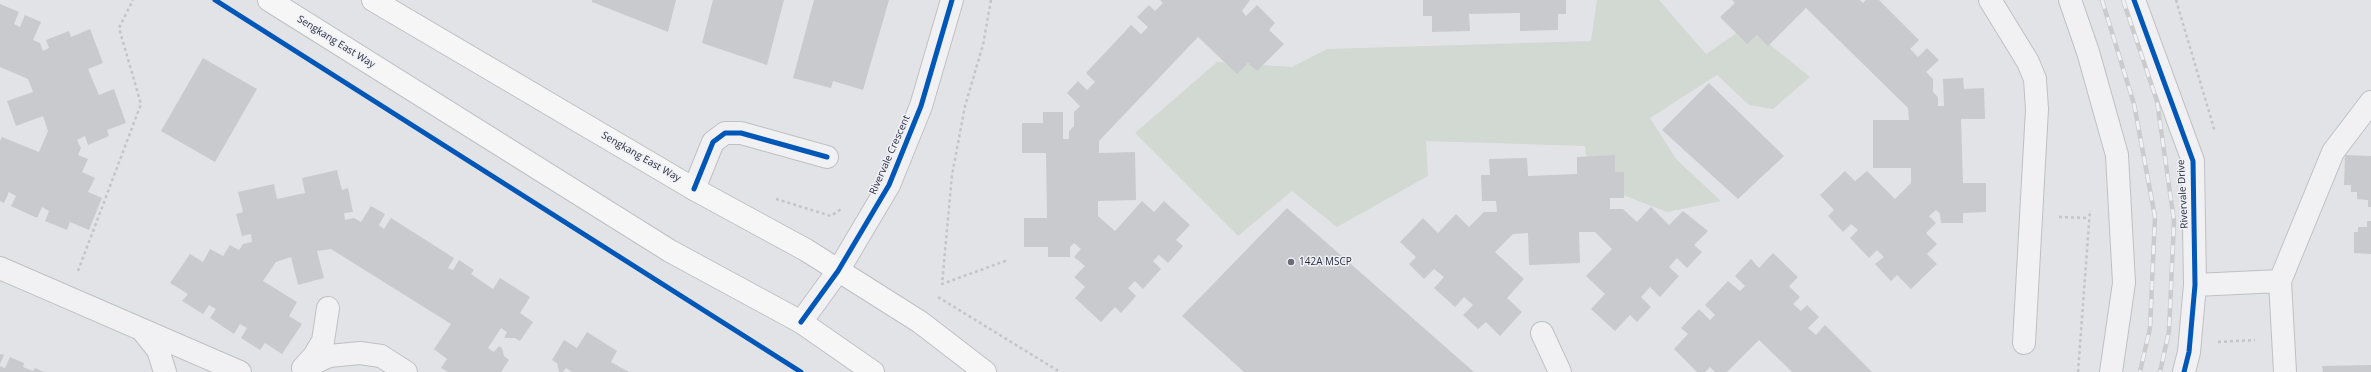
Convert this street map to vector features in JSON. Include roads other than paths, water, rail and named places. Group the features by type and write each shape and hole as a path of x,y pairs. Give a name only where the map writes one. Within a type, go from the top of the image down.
{"main road":[{"name":"Sengkang East Way","path":"269,0 670,251 801,322 873,372"},
{"name":"Sengkang East Way","path":"373,0 694,189 806,250 920,322 985,372"}],"street":[{"name":"Rivervale Crescent","path":"801,322 838,271 889,185 921,106 952,0"},
{"path":"1990,0 2028,62 2035,79 2037,109 2024,343"},
{"path":"2070,0 2088,52 2118,155 2124,283 2111,372"},
{"name":"Rivervale Drive","path":"2134,0 2193,161 2195,285 2189,352 2184,372"},
{"path":"2285,372 2280,281 2333,152 2371,102"},
{"path":"694,189 713,142 725,133 741,133 827,157"},
{"path":"0,268 240,372"},
{"path":"2195,285 2280,281"},
{"path":"300,370 314,356 322,341 328,308"},
{"path":"141,329 158,350 165,372"},
{"path":"1542,333 1560,372"},
{"path":"300,370 328,356 360,353 381,356 406,372"}],"railway":[{"path":"2102,0 2134,104 2155,217 2150,328 2140,372"},
{"path":"2123,0 2157,101 2174,221 2169,331 2160,372"}],"place":[{"name":"142A MSCP","path":"1291,262"}]}
